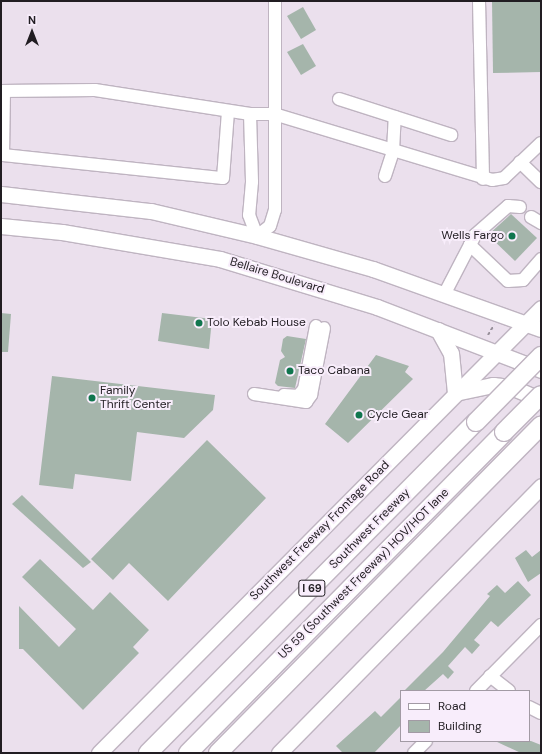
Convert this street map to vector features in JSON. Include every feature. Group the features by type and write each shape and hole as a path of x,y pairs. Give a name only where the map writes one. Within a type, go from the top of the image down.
{"highway":[{"name":"Southwest Freeway","path":"148,753 541,356"},
{"name":"US 59 (Southwest Freeway) HOV/HOT lane","path":"188,753 541,395"},
{"path":"218,753 541,425"}],"main road":[{"path":"1,194 151,211 256,236 445,293 526,322 541,329"},
{"name":"Bellaire Boulevard","path":"1,226 62,232 220,259 377,307 499,351 541,370"},
{"name":"Southwest Freeway Frontage Road","path":"99,753 541,308"},
{"path":"438,330 451,353 455,393 493,385 511,387 541,400"},
{"path":"279,753 541,486"}],"street":[{"path":"250,114 252,182 249,215 256,236 270,226 275,210 275,1"},
{"path":"479,1 483,179"},
{"path":"228,110 223,178 3,154 2,91 94,90 228,110 250,114 274,114 483,179 504,178 541,143"},
{"path":"339,99 451,135"},
{"path":"385,176 393,150 395,117"},
{"path":"520,162 541,182"},
{"path":"445,293 475,235 508,206 520,207"},
{"path":"470,245 508,281 523,280 541,259"},
{"path":"255,392 294,397 302,392 320,327"},
{"path":"477,690 541,625"},
{"path":"490,676 508,690"},
{"path":"530,708 541,713"},
{"path":"414,753 425,742"}],"path":[{"path":"488,336 495,324"}],"building":[{"path":"492,1 541,1 541,72 493,73"},
{"path":"303,7 316,30 301,39 287,16"},
{"path":"303,44 316,66 301,75 287,52"},
{"name":"Wells Fargo","path":"511,214 537,238 515,261 488,235"},
{"path":"1,313 11,314 8,352 1,352"},
{"path":"162,313 212,319 209,349 158,341"},
{"name":"Taco Cabana","path":"287,336 306,339 295,388 278,386 275,383 280,360 285,357 281,351 283,339"},
{"path":"376,355 409,366 405,372 413,379 348,443 325,424"},
{"path":"52,376 215,395 213,410 184,438 137,432 131,481 75,474 73,489 39,485"},
{"path":"207,440 266,498 168,601 129,563 113,580 91,559"},
{"path":"22,495 91,562 83,568 12,504"},
{"path":"526,550 532,557 541,550 541,573 528,582 515,558"},
{"path":"40,559 93,610 110,592 149,630 133,647 139,653 83,710 23,649 19,649 19,606 59,647 76,629 22,577"},
{"path":"518,581 531,595 498,627 491,621 474,640 480,645 472,654 465,647 448,666 454,672 448,679 443,674 425,690 405,690 443,652 490,596 487,594 497,585 505,593"},
{"path":"400,698 400,726 374,753 343,753 336,746 375,711 381,717"},
{"path":"531,741 541,745 541,753 521,753 497,742"}],"place":[{"name":"Wells Fargo","path":"512,236"},
{"name":"Tolo Kebab House","path":"199,323"},
{"name":"Taco Cabana","path":"290,371"},
{"name":"Family Thrift Center","path":"92,398"},
{"name":"Cycle Gear","path":"359,415"}]}
